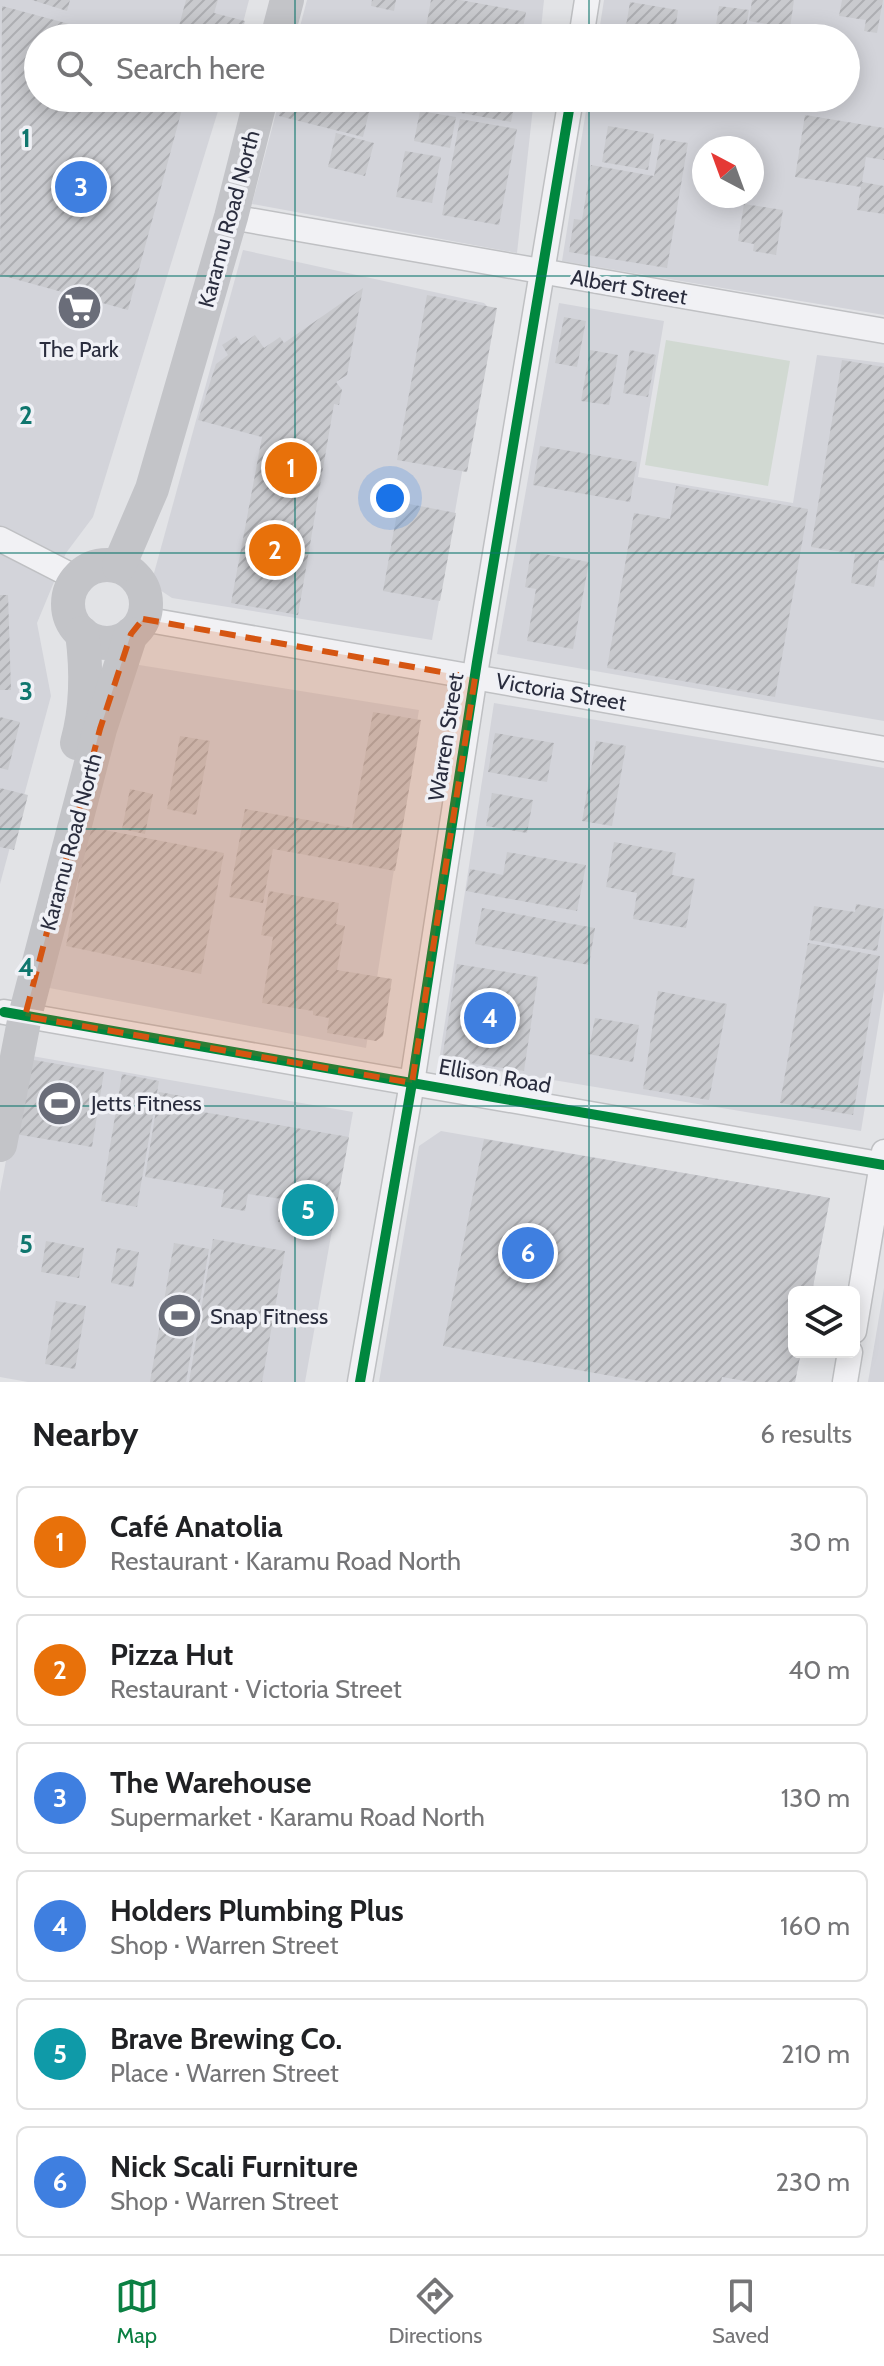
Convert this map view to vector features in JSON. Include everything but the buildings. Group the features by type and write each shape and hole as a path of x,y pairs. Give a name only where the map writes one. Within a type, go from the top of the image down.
{"main road":[{"path":"281,24 287,0"},
{"name":"Karamu Road North","path":"119,566 152,489 231,217 257,112"},
{"path":"119,566 132,574 142,586 146,603 137,627 115,642 102,643 82,633 71,618 68,605 78,579 96,567 119,566"},
{"name":"Karamu Road North","path":"10,1021 100,729 137,627"},
{"name":"Karamu Road North","path":"0,1145 10,1021 80,732 86,661 82,633"}],"street":[{"path":"583,24 587,0"},
{"name":"Warren Street","path":"360,1382 412,1083 569,112"},
{"name":"Albert Street","path":"231,217 884,331"},
{"path":"0,539 78,579"},
{"name":"Victoria Street","path":"137,627 475,678 884,749"},
{"name":"Ellison Road","path":"10,1021 412,1083 883,1161"},
{"path":"860,1296 883,1161"},
{"path":"845,1382 849,1358"}],"highlighted area":[{"path":"143,619 475,678 412,1083 25,1016 100,729 131,634"}],"shaded area":[{"name":"The Park","path":"0,0 249,0 243,24 24,24 24,112 218,112 93,517 66,553 37,623 51,696 0,884"},
{"path":"307,0 544,0 541,24 301,24"},
{"path":"604,0 884,0 884,315 562,261 586,112 860,112 860,24 600,24"},
{"path":"276,112 532,112 517,253 252,204"},
{"path":"243,250 484,303 491,310 432,640 172,598 151,584"},
{"path":"559,303 664,321 638,477 793,503 817,355 884,363 884,721 497,654"},
{"path":"666,340 790,361 768,486 645,465"},
{"path":"133,664 419,710 366,1048 44,987"},
{"path":"494,703 884,768 884,990 861,1131 439,1061"},
{"path":"26,1055 353,1112 305,1382 28,1382 0,1377 0,1192"},
{"path":"441,1131 830,1198 813,1286 788,1286 788,1358 800,1358 795,1382 379,1382 419,1146"},
{"path":"884,1288 884,1382 868,1382"}],"cycle path":[{"path":"360,1382 412,1083 477,662 569,112"},
{"path":"4,1012 884,1165"}],"place":[{"name":"The Warehouse","path":"81,187"},
{"name":"The Park","path":"79,308"},
{"name":"Café Anatolia","path":"291,468"},
{"name":"Pizza Hut","path":"275,550"},
{"name":"Holders Plumbing Plus","path":"490,1018"},
{"name":"Jetts Fitness","path":"60,1103"},
{"name":"Brave Brewing Co.","path":"308,1210"},
{"name":"Nick Scali Furniture","path":"528,1253"},
{"name":"Snap Fitness","path":"179,1316"}]}
